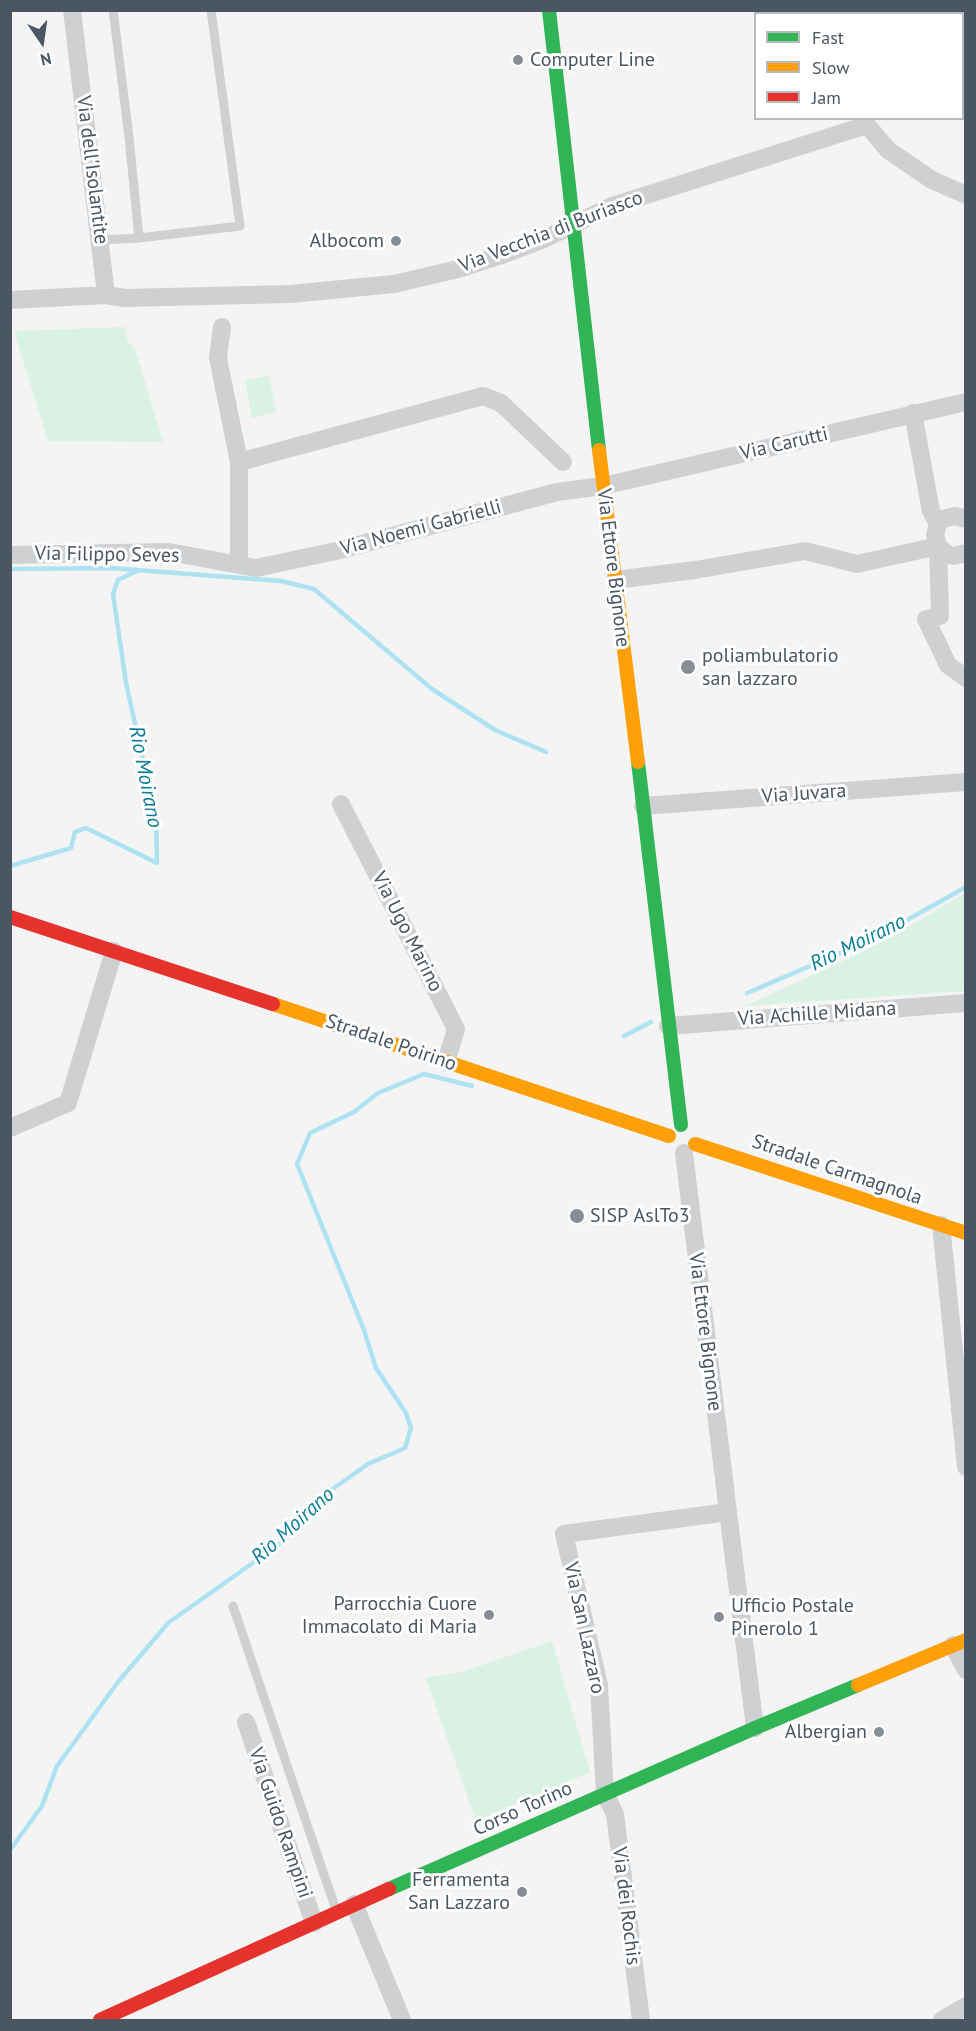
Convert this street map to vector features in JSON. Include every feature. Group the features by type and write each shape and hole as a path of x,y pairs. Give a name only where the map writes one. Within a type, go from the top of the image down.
{"main road":[{"name":"Via Ettore Bignone","path":"549,10 603,486 681,1125"},
{"name":"Stradale Poirino","path":"10,917 669,1136"},
{"path":"681,1125 693,1130 695,1134 689,1148 672,1148 669,1136 673,1129 681,1125"},
{"name":"Stradale Carmagnola","path":"689,1148 966,1233"},
{"name":"Corso Torino","path":"100,2020 354,1904 755,1728 959,1643"}],"street":[{"name":"Via dell'Isolantite","path":"72,10 106,295"},
{"name":"Via Vecchia di Buriasco","path":"10,300 106,295 125,298 290,294 394,284 499,256 544,240 612,206 866,122"},
{"path":"866,122 888,150 932,180 966,195"},
{"path":"222,327 218,358 239,462 238,565"},
{"path":"239,462 483,396 501,403 563,462"},
{"name":"Via Carutti","path":"603,486 966,402"},
{"path":"914,413 931,511 939,524"},
{"name":"Via Noemi Gabrielli","path":"238,565 256,568 291,561 557,492 603,486"},
{"path":"966,519 949,516 939,524 935,535 938,546 940,616 926,619 948,666 966,678"},
{"path":"615,580 695,570 805,550 857,564 938,546"},
{"path":"938,546 947,554 966,553"},
{"name":"Via Filippo Seves","path":"10,555 169,552 238,565"},
{"name":"Via Juvara","path":"643,806 966,782"},
{"name":"Via Ugo Marino","path":"341,804 456,1029 446,1062"},
{"path":"10,1128 68,1103 114,951"},
{"name":"Via Achille Midana","path":"668,1026 966,1003"},
{"name":"Via Ettore Bignone","path":"689,1148 728,1512 755,1728"},
{"path":"941,1225 966,1467"},
{"name":"Via San Lazzaro","path":"605,1794 599,1685 564,1534 728,1512"},
{"path":"959,1643 966,1670"},
{"name":"Via Guido Rampini","path":"246,1722 314,1923"},
{"name":"Via dei Rochis","path":"605,1794 615,1814 640,2020"},
{"path":"354,1904 402,2020"},
{"path":"942,2020 966,2006"}],"lane":[{"path":"113,10 140,238"},
{"path":"101,240 140,238 240,226 211,10"},
{"path":"233,1606 337,1912"}],"green space":[{"path":"124,327 128,342 135,349 163,442 48,441 14,331"},
{"path":"269,375 276,412 252,418 245,381"},
{"path":"965,893 965,991 745,1006 858,954 902,931"},
{"path":"552,1641 590,1772 476,1821 426,1678 465,1671"}],"waterway":[{"path":"10,569 110,568 281,581 314,589 432,689 495,730 546,752"},
{"name":"Rio Moirano","path":"10,866 71,848 75,832 86,828 157,863 156,817 126,683 113,594 118,580 139,570"},
{"name":"Rio Moirano","path":"747,993 873,939 966,887"},
{"path":"624,1036 651,1022"},
{"name":"Rio Moirano","path":"10,1850 42,1806 57,1766 118,1682 168,1623 281,1543 334,1488 368,1464 405,1448 411,1428 406,1413 376,1368 364,1330 297,1164 310,1133 354,1112 378,1093 424,1074 472,1086"}],"traffic: fast":[{"path":"549,10 599,450"},
{"path":"638,762 681,1125"},
{"path":"389,1889 858,1685"}],"traffic: slow":[{"path":"599,450 638,762"},
{"path":"273,1004 669,1136"},
{"path":"695,1144 966,1233"},
{"path":"858,1685 966,1640"}],"traffic: jam":[{"path":"10,917 273,1004"},
{"path":"100,2020 389,1889"}],"place":[{"name":"Computer Line","path":"518,60"},
{"name":"Albocom","path":"396,241"},
{"name":"poliambulatorio san lazzaro","path":"688,667"},
{"name":"SISP AslTo3","path":"577,1216"},
{"name":"Parrocchia Cuore Immacolato di Maria","path":"489,1615"},
{"name":"Ufficio Postale Pinerolo 1","path":"719,1617"},
{"name":"Albergian","path":"879,1732"},
{"name":"Ferramenta San Lazzaro","path":"522,1892"}]}
